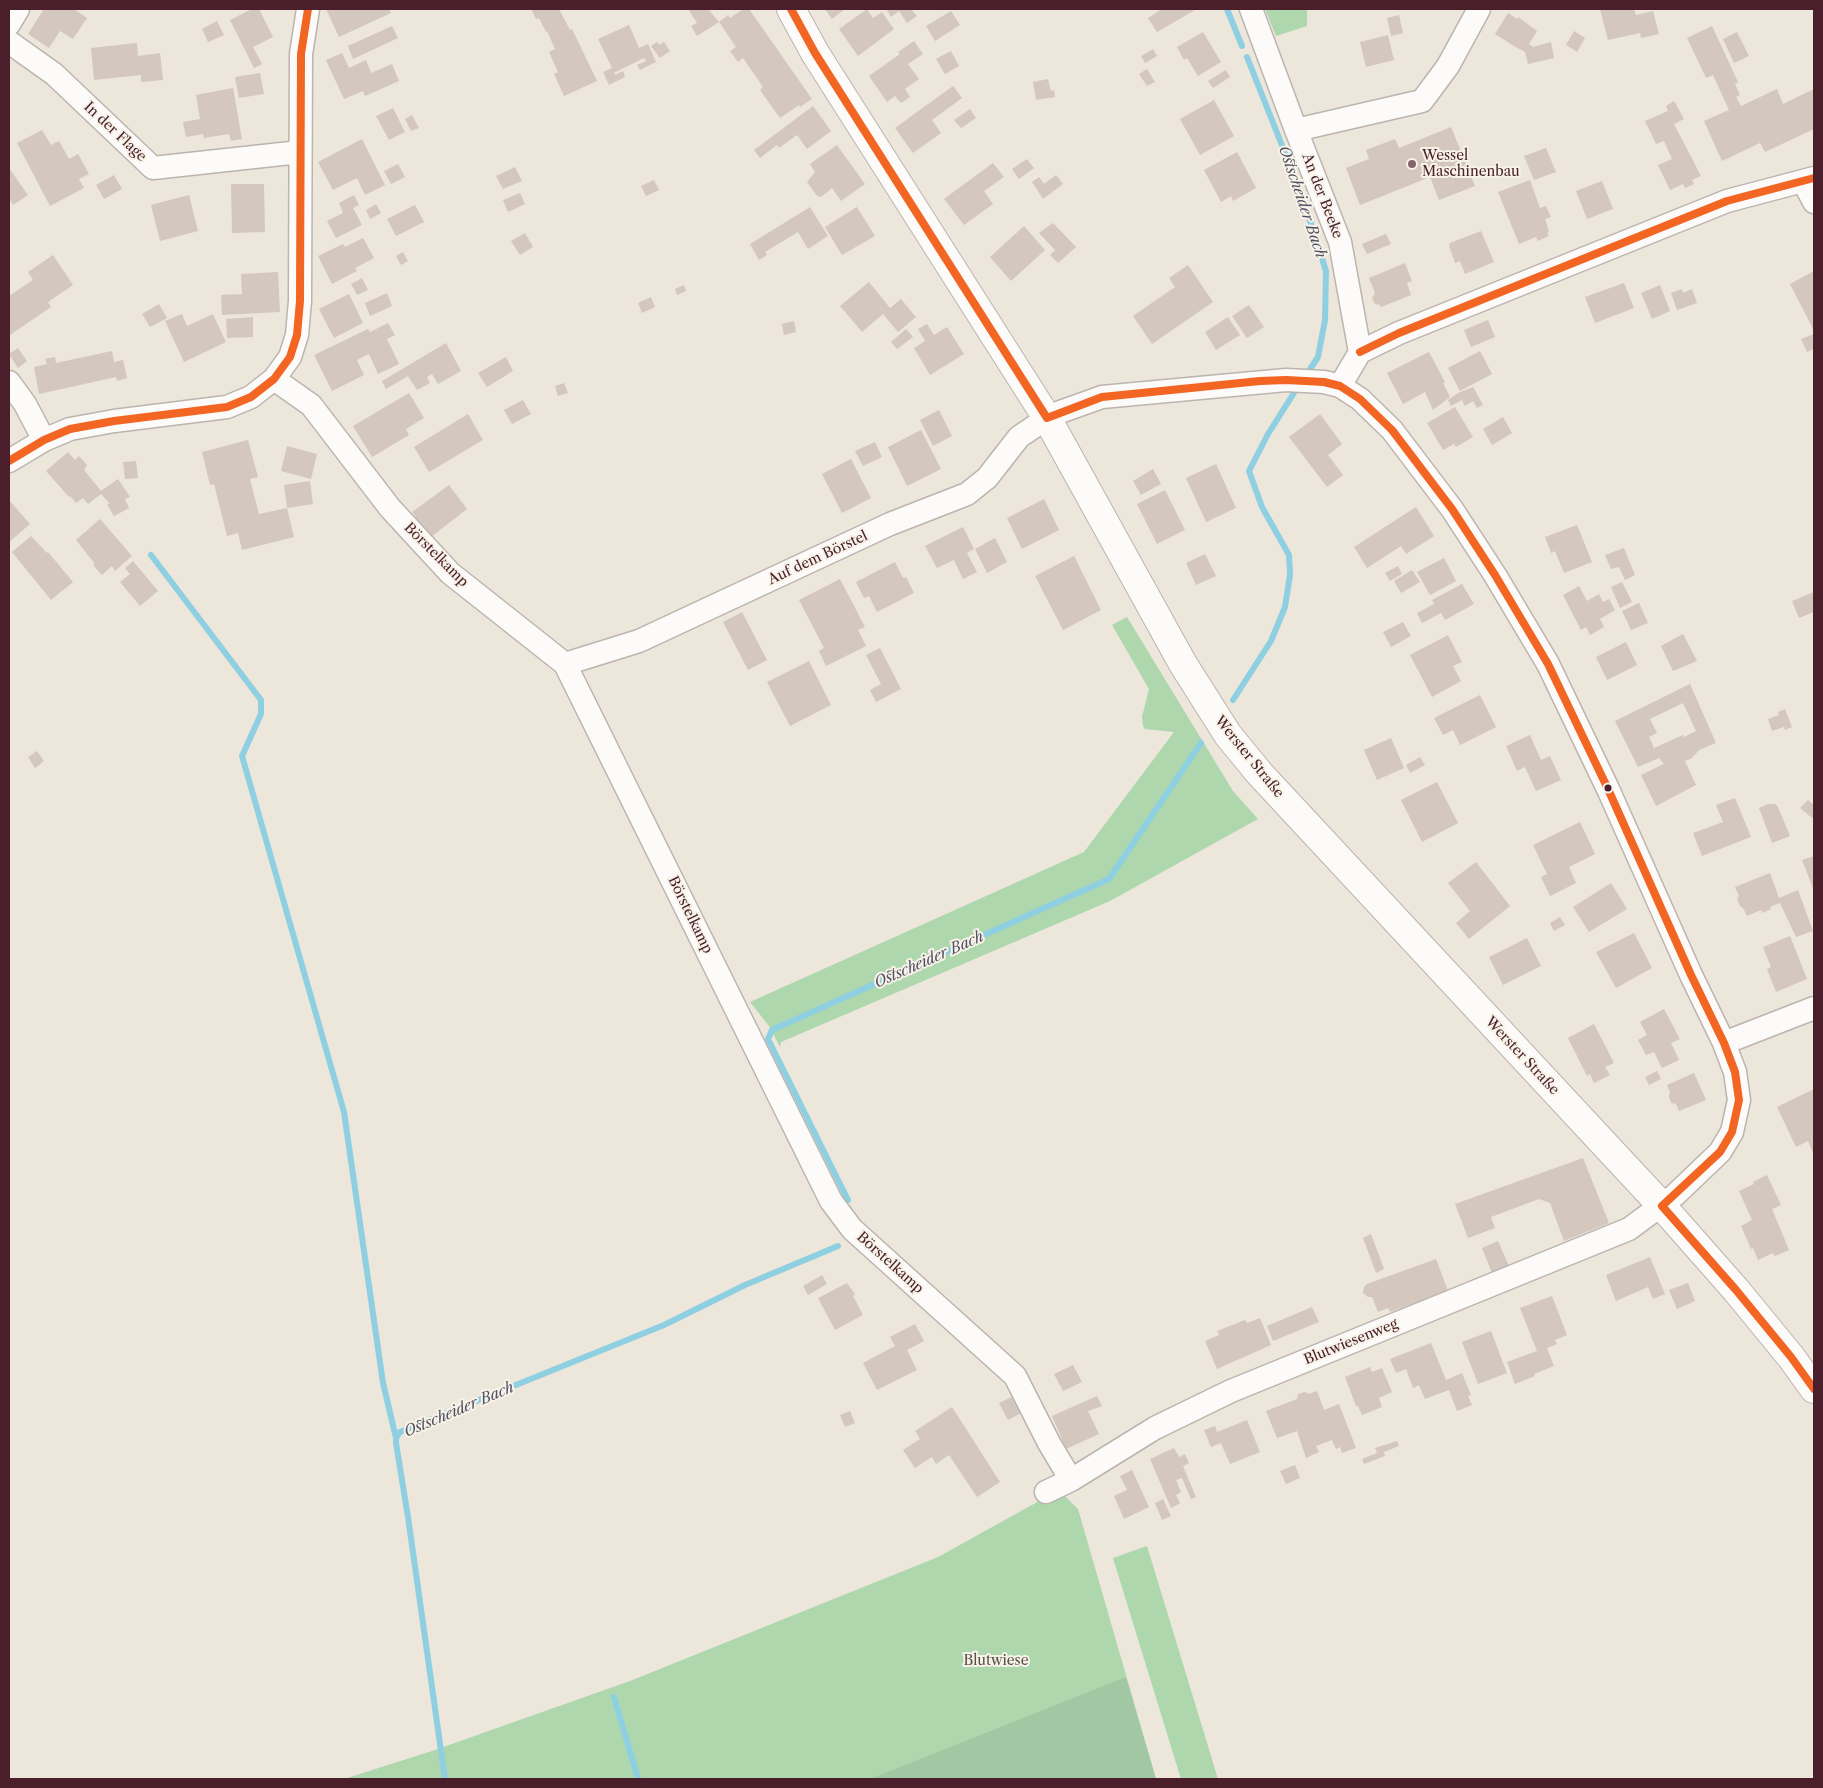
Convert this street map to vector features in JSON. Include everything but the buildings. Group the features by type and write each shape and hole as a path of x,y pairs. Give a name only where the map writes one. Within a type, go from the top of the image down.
{"main road":[{"name":"Werster Straße","path":"791,9 815,53 1047,418 1183,664 1228,735 1260,774 1662,1206 1791,1356 1814,1389"}],"street":[{"path":"9,24 18,9"},
{"path":"9,461 44,440 70,430 114,421 227,407 252,397 274,379 290,357 297,335 300,300 301,54 308,9"},
{"name":"An der Beeke","path":"1251,9 1340,242 1360,352"},
{"path":"1296,130 1422,101 1448,66 1479,9"},
{"name":"In der Flage","path":"9,42 54,74 152,168 300,152"},
{"path":"1332,384 1360,352 1400,333 1728,200 1809,179 1814,202"},
{"name":"Börstelkamp","path":"274,379 311,405 390,508 450,573 566,664 831,1201 852,1229 1015,1376 1070,1480"},
{"name":"Auf dem Börstel","path":"566,664 639,641 890,524 968,494 987,478 1018,437 1047,418 1102,397 1286,380 1332,384"},
{"path":"9,382 25,404 44,440"},
{"name":"Blutwiesenweg","path":"1046,1492 1070,1480 1155,1428 1231,1391 1630,1230 1662,1206 1720,1152 1732,1132 1739,1100 1735,1072 1724,1043 1691,975 1608,789 1548,664 1495,575 1452,509 1392,430 1360,398 1332,384"},
{"path":"1724,1043 1814,1008"}],"green space":[{"path":"1265,9 1307,9 1307,26 1276,36"},
{"path":"1127,617 1233,791 1258,819 1110,901 781,1042 780,1047 769,1026 750,1002 1084,852 1174,732 1145,729 1143,726 1142,717 1149,689 1112,625"},
{"name":"Blutwiese","path":"1059,1490 1078,1509 1156,1779 344,1779 432,1751 630,1681 938,1557"},
{"path":"1147,1546 1218,1779 1181,1779 1113,1558"},
{"path":"1126,1677 1156,1779 870,1779"}],"waterway":[{"name":"Ostscheider Bach","path":"1227,9 1242,46"},
{"name":"Ostscheider Bach","path":"1247,57 1302,196 1326,271 1325,320 1318,357 1305,377"},
{"name":"Ostscheider Bach","path":"1233,700 1271,641 1285,607 1290,575 1289,555 1262,507 1249,471 1268,434 1299,385"},
{"path":"151,555 261,700 261,714 242,756 344,1112 383,1383 396,1438"},
{"name":"Ostscheider Bach","path":"848,1200 768,1039 772,1030 1109,879 1201,743"},
{"name":"Ostscheider Bach","path":"445,1779 396,1443 396,1438 400,1432 664,1325 745,1285 838,1246"},
{"path":"614,1697 638,1779"}],"transit line":[{"path":"9,461 44,440 70,429 114,421 227,407 251,397 274,379 290,357 297,335 300,301 301,54 308,9"},
{"path":"791,9 815,53 1047,418 1102,397 1260,381 1324,382 1340,386 1360,399 1392,430 1452,509 1495,575 1548,664 1608,789 1691,975 1724,1043 1735,1072 1739,1100 1732,1132 1720,1152 1662,1206"},
{"path":"1360,352 1399,333 1727,201 1814,178"},
{"path":"1662,1206 1736,1290 1791,1357 1814,1389"}],"place":[{"name":"Wessel Maschinenbau","path":"1412,164"}]}
